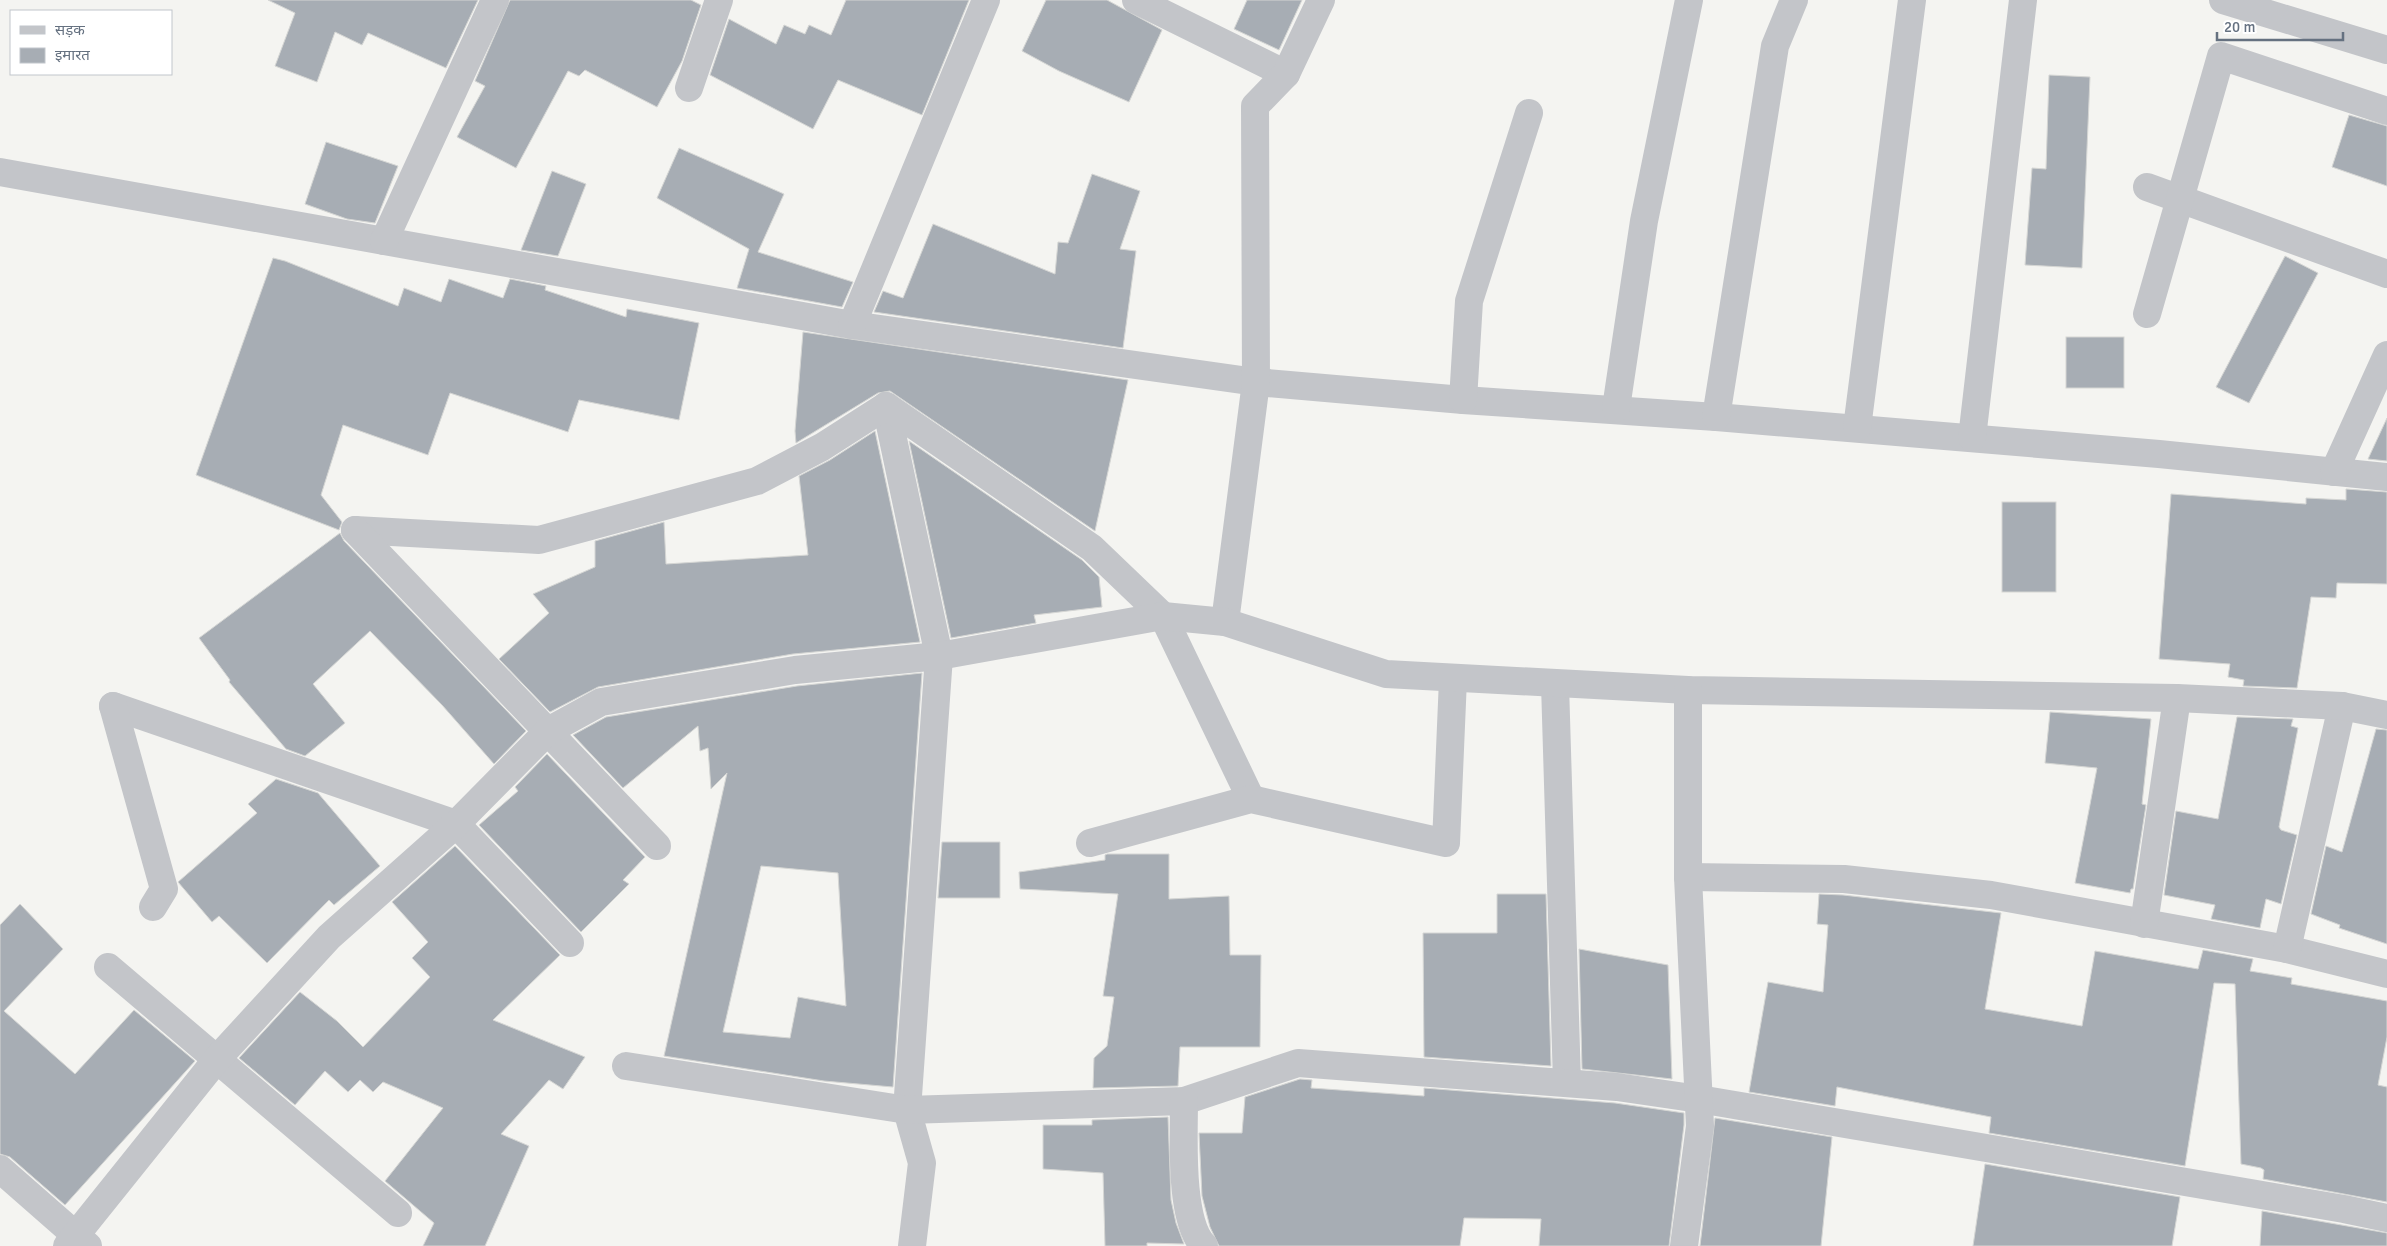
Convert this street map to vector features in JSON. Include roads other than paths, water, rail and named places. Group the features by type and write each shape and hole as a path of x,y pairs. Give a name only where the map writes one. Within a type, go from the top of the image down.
{"street":[{"path":"384,241 495,0"},
{"path":"689,88 719,0"},
{"path":"852,325 986,0"},
{"path":"1136,0 1286,74"},
{"path":"1225,622 1256,382 1255,106 1286,74 1321,0"},
{"path":"1616,408 1644,221 1689,0"},
{"path":"1716,417 1775,46 1794,0"},
{"path":"1858,428 1912,0"},
{"path":"1972,438 2023,0"},
{"path":"2223,0 2387,50"},
{"path":"2147,314 2222,56 2387,111"},
{"path":"1463,400 1469,301 1529,113"},
{"path":"0,172 852,325 1256,382 1463,400 1616,408 1858,428 2387,477"},
{"path":"2147,187 2387,274"},
{"path":"2334,472 2387,355"},
{"path":"886,406 1092,548 1163,616 1251,799"},
{"path":"886,406 940,656 907,1110 922,1163 912,1246"},
{"path":"657,846 354,530 539,540 756,481 822,447 886,406"},
{"path":"0,1169 77,1242 216,1059 329,937 456,824 548,731 601,702 794,670 940,656 1163,616 1225,622 1386,674 1688,690 2177,698 2342,706 2387,715"},
{"path":"1090,843 1251,799 1446,843 1453,679"},
{"path":"1555,684 1567,1083"},
{"path":"1684,1246 1700,1126 1688,877 1688,690"},
{"path":"2144,924 2177,698"},
{"path":"153,908 164,889 113,706 456,824 570,943"},
{"path":"2287,949 2342,706"},
{"path":"1688,877 1853,880 1991,895 2287,949 2387,974"},
{"path":"108,967 398,1213"},
{"path":"626,1066 907,1110 1184,1101 1229,1084 1298,1063 1617,1087 2324,1205 2387,1218"},
{"path":"1184,1101 1184,1156 1188,1213 1204,1246"}]}
